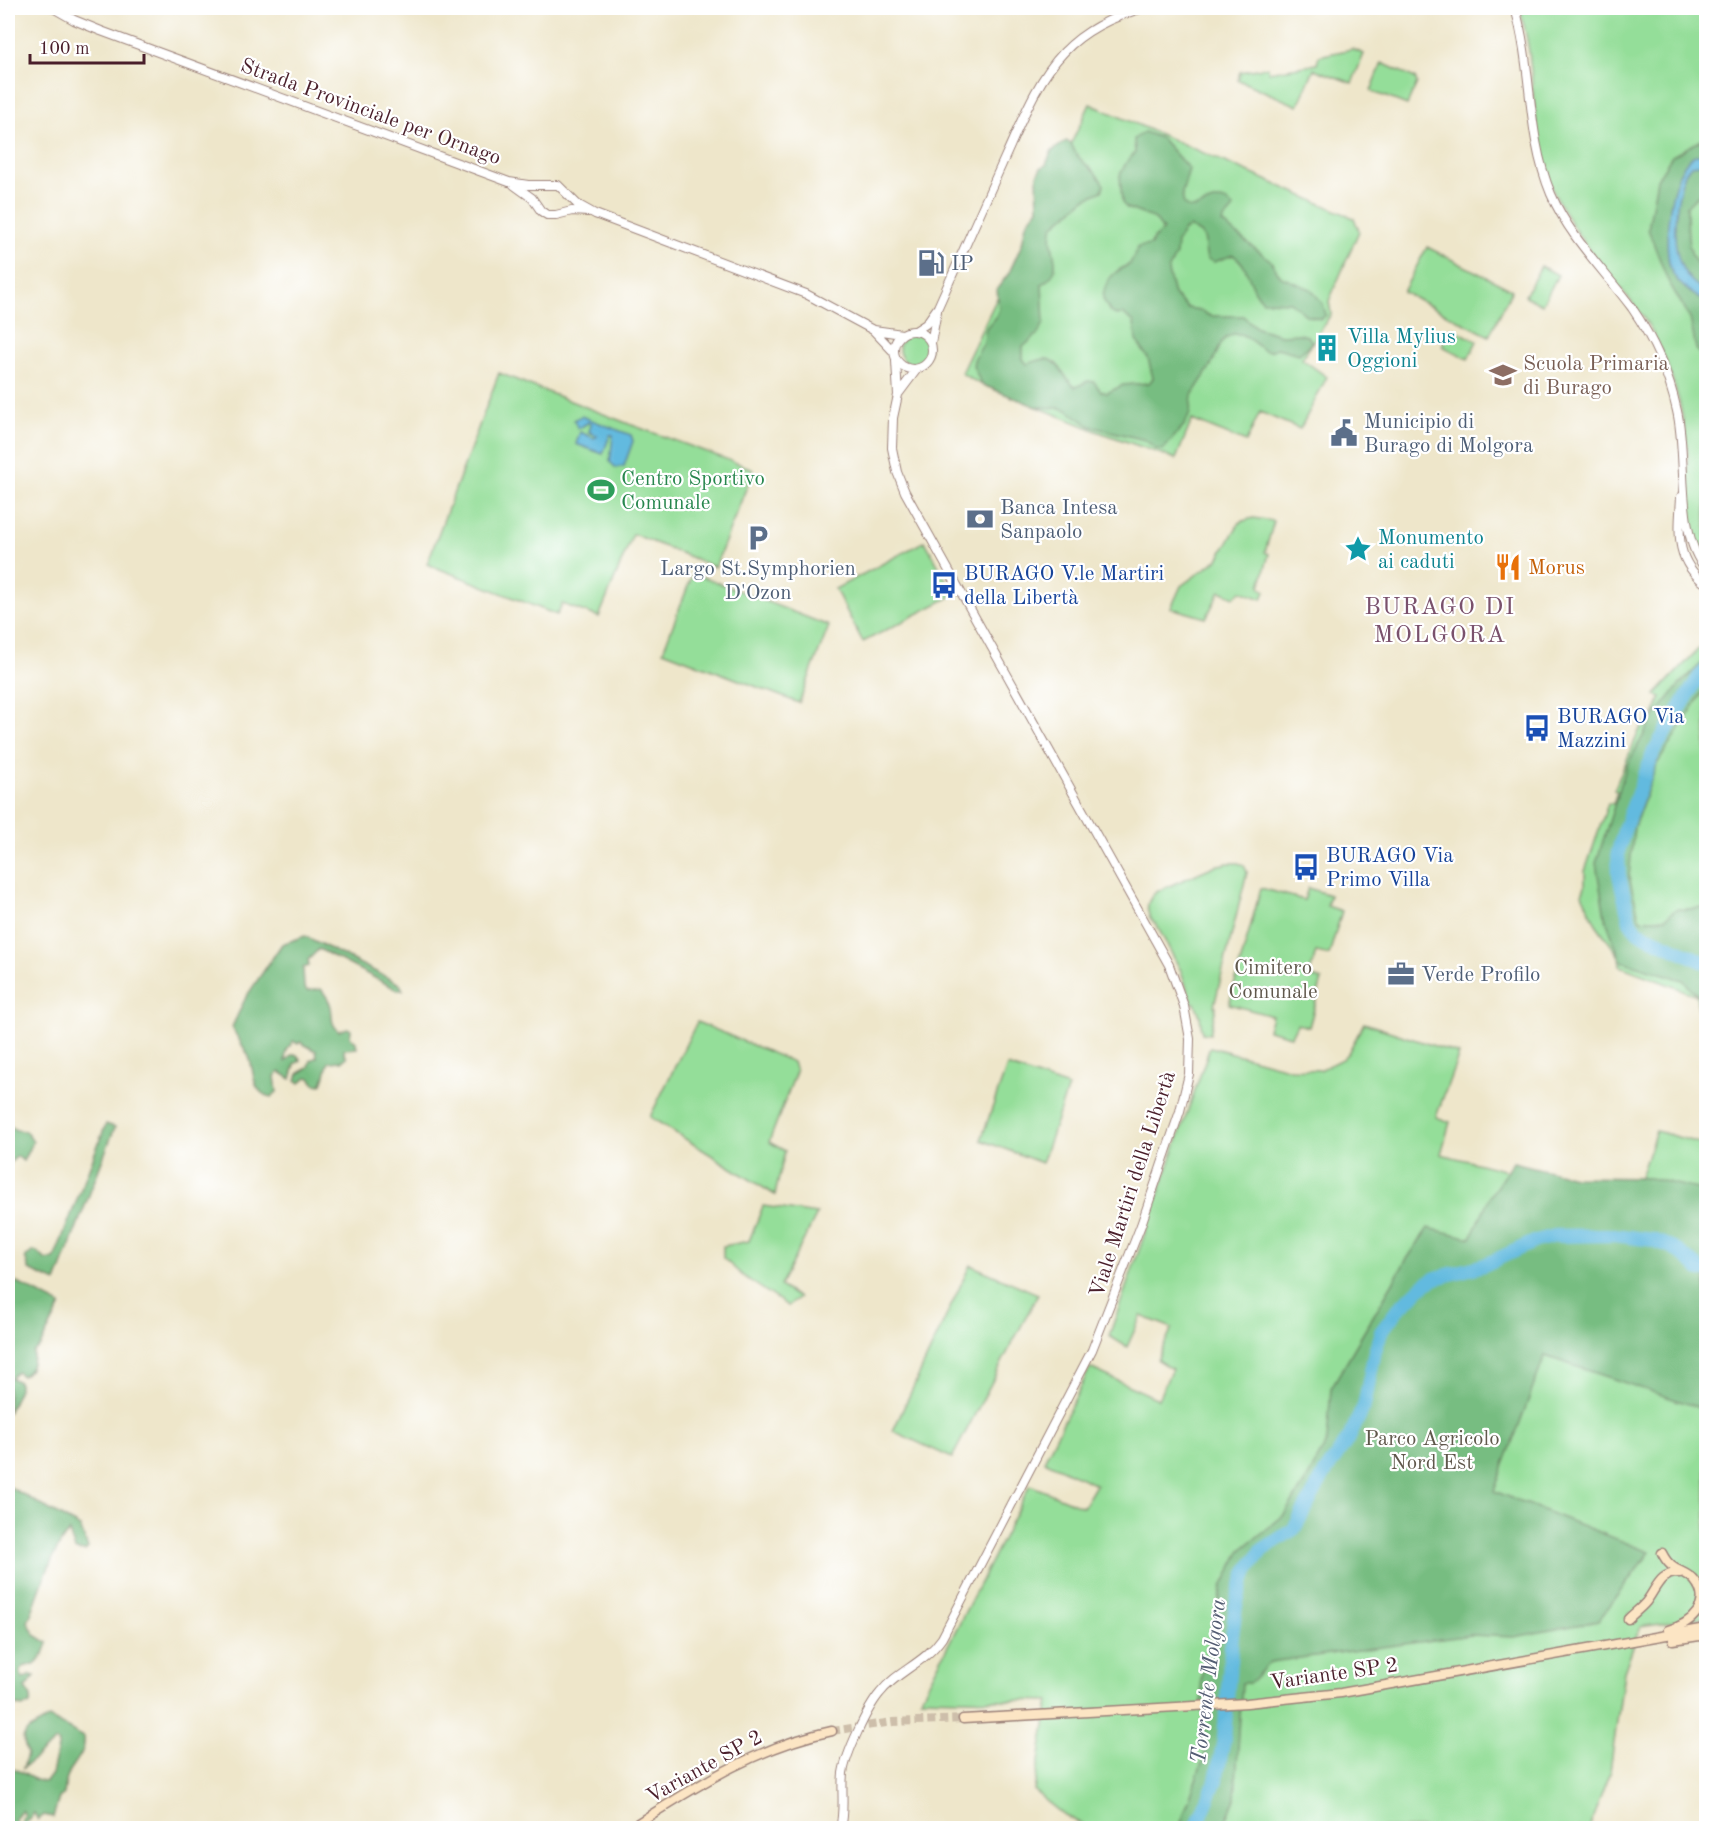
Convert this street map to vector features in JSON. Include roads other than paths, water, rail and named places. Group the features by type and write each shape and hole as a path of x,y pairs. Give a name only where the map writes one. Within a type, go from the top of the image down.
{"main road":[{"path":"1639,1640 1685,1625 1699,1613 1702,1600 1700,1588 1691,1577 1680,1573 1668,1562 1662,1553"},
{"path":"1628,1618 1646,1601 1657,1582 1669,1574 1680,1573"},
{"name":"Variante SP 2","path":"963,1719 1247,1703 1341,1693 1707,1628"},
{"path":"1639,1640 1667,1641 1707,1635"},
{"name":"Variante SP 2","path":"630,1828 756,1755 789,1741 832,1731"}],"street":[{"name":"Strada Provinciale per Ornago","path":"53,8 86,25 509,182 528,185 559,185 581,206 595,214 795,289 873,330 893,351"},
{"path":"938,307 930,360 923,367 905,368 896,361 893,351 895,342 902,334 915,331 926,324 938,307 1026,111 1044,78 1065,51 1083,35 1114,18 1144,8"},
{"path":"1515,8 1523,47 1532,125 1551,192 1584,250 1632,308 1658,353 1669,381 1680,424 1683,475 1693,549 1688,565"},
{"name":"Strada Provinciale per Ornago","path":"509,182 528,194 547,215 578,211 595,214"},
{"path":"537,203 538,191 546,185"},
{"path":"561,213 568,204 567,194"},
{"name":"Strada Provinciale per Ornago","path":"873,330 902,334"},
{"path":"915,331 924,335 931,343"},
{"name":"Viale Martiri della Libertà","path":"840,1828 843,1810 844,1767 877,1696 899,1675 925,1658 945,1633 1092,1350 1141,1225 1180,1111 1188,1080 1191,1046 1184,1006 1169,965 904,492 892,448 893,417 898,395 896,361"},
{"name":"Viale Martiri della Libertà","path":"898,395 916,369"},
{"path":"1683,475 1680,541 1688,565 1707,584"},
{"path":"1693,549 1707,570"},
{"path":"1688,565 1707,570"}],"water":[{"path":"1695,155 1706,155 1706,163 1691,165 1684,177 1676,213 1675,239 1677,252 1686,275 1706,291 1706,303 1687,290 1675,277 1669,261 1667,246 1673,191 1686,163"},
{"path":"581,416 631,435 633,441 624,466 616,468 610,462 613,435 610,435 603,454 576,444 580,432 594,438 597,436 589,432 591,424 589,422 578,429 574,420"}],"waterway":[{"name":"Torrente Molgora","path":"1706,670 1699,677 1654,751 1618,852 1619,875 1630,922 1638,932 1706,963"},
{"name":"Torrente Molgora","path":"1196,1828 1216,1780 1224,1739 1236,1605 1247,1571 1262,1550 1294,1529 1325,1473 1350,1436 1364,1406 1381,1332 1398,1309 1425,1284 1436,1278 1484,1265 1536,1241 1555,1236 1614,1235 1653,1240 1674,1248 1701,1270 1706,1271"}],"tunnel":[{"path":"832,1731 893,1722 963,1719"}],"place":[{"name":"IP","path":"931,263"},
{"name":"Villa Mylius Oggioni","path":"1327,348"},
{"name":"Scuola Primaria di Burago","path":"1503,375"},
{"name":"Municipio di Burago di Molgora","path":"1344,433"},
{"name":"Centro Sportivo Comunale","path":"601,490"},
{"name":"Banca Intesa Sanpaolo","path":"980,519"},
{"name":"Largo St.Symphorien D'Ozon","path":"758,538"},
{"name":"Monumento ai caduti","path":"1358,549"},
{"name":"Morus","path":"1508,567"},
{"name":"BURAGO V.le Martiri della Libertà","path":"944,585"},
{"name":"BURAGO Via Mazzini","path":"1537,728"},
{"name":"BURAGO Via Primo Villa","path":"1306,867"},
{"name":"Verde Profilo","path":"1401,974"}],"district":[{"name":"BURAGO DI MOLGORA","path":"1440,620"}],"park label":[{"name":"Cimitero Comunale","path":"1273,979"},
{"name":"Parco Agricolo Nord Est","path":"1432,1450"}]}
